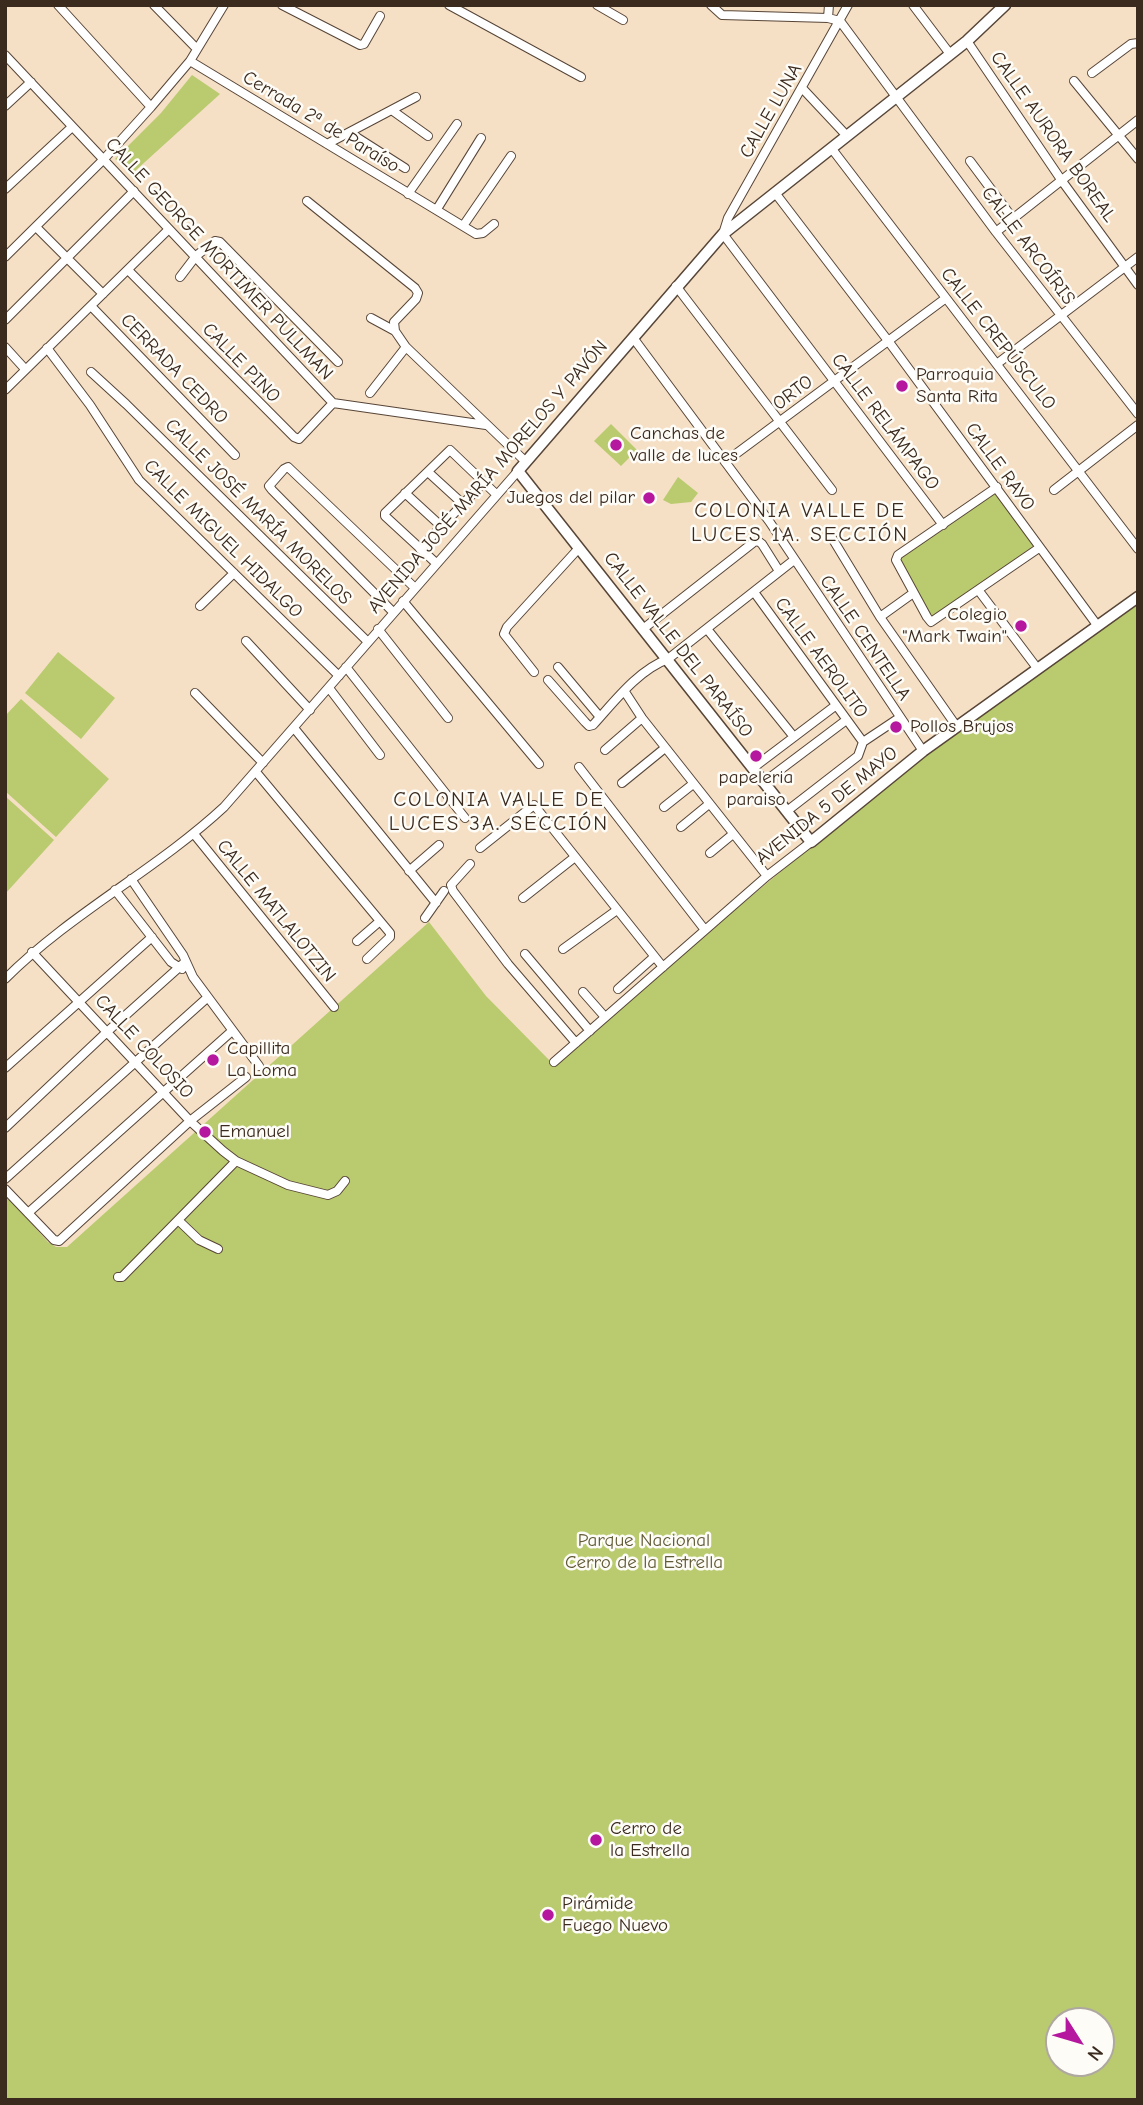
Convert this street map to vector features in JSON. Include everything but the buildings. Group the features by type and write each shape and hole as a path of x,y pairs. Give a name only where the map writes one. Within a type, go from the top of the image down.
{"street":[{"path":"58,5 151,107"},
{"path":"154,5 197,49"},
{"path":"5,257 104,159 151,107 190,61 224,5"},
{"path":"282,5 360,45 364,44 380,16"},
{"path":"449,5 582,77"},
{"path":"597,5 623,20"},
{"path":"710,5 722,15 828,18 839,21"},
{"path":"828,18 829,5"},
{"name":"CALLE LUNA","path":"723,234 728,218 848,5"},
{"path":"913,5 950,54"},
{"name":"AVENIDA JOSÉ MARÍA MORELOS Y PAVÓN","path":"5,979 32,952 194,834 224,807 723,234 967,41 1001,7"},
{"name":"CALLE ARCOÍRIS","path":"839,21 996,232 1138,414"},
{"name":"CALLE AURORA BOREAL","path":"967,41 1062,181 1138,285"},
{"path":"1092,73 1131,44 1138,43"},
{"name":"CALLE GEORGE MORTIMER PULLMAN","path":"5,55 333,403 486,425"},
{"name":"Cerrada 2ª de Paraíso","path":"190,61 463,226"},
{"path":"1074,80 1138,159"},
{"path":"5,106 31,82"},
{"path":"802,88 847,136"},
{"path":"327,145 416,97"},
{"path":"393,111 428,136"},
{"path":"996,232 1138,120"},
{"path":"408,194 457,124"},
{"path":"5,188 72,127"},
{"path":"350,132 405,168"},
{"path":"437,209 481,138"},
{"name":"CALLE CREPÚSCULO","path":"832,149 1138,549"},
{"path":"494,224 483,233 476,234 463,226 511,156"},
{"path":"971,162 1014,220"},
{"path":"5,320 134,191"},
{"name":"CALLE RAYO","path":"776,194 997,487 1097,625"},
{"path":"307,201 415,288 418,293 416,299 394,322 395,331"},
{"path":"36,227 103,294"},
{"path":"5,390 169,229"},
{"name":"CALLE RELÁMPAGO","path":"723,234 943,525"},
{"path":"180,277 195,256 215,241 220,242 338,362"},
{"path":"998,363 1138,257"},
{"name":"CALLE PINO","path":"128,270 294,437 299,439 307,433 333,403"},
{"path":"676,286 832,490"},
{"name":"ORTO","path":"725,462 946,298"},
{"name":"CERRADA CEDRO","path":"91,306 235,454"},
{"path":"371,318 395,331 406,347 525,461"},
{"name":"CALLE CENTELLA","path":"634,339 769,521 923,751"},
{"path":"5,347 25,369"},
{"path":"370,393 406,347"},
{"name":"CALLE MIGUEL HIDALGO","path":"47,348 90,405 139,480 339,676"},
{"name":"CALLE JOSÉ MARÍA MORELOS","path":"91,372 368,642"},
{"path":"1054,490 1138,425"},
{"path":"436,563 385,516 405,493 450,450 496,495"},
{"path":"393,612 272,490 269,486 271,481 288,467 414,587"},
{"name":"CALLE VALLE DEL PARAÍSO","path":"517,471 811,842"},
{"path":"428,472 463,504"},
{"path":"421,550 484,482"},
{"path":"997,487 898,555 896,560 912,594 931,622 1039,548"},
{"path":"405,493 442,527"},
{"path":"829,533 880,617 957,727"},
{"path":"643,629 754,542 761,544 779,571"},
{"path":"534,672 504,634 507,627 579,548"},
{"path":"548,680 589,726 642,673 656,663 668,659 794,560"},
{"path":"200,606 234,573"},
{"path":"979,591 1037,668"},
{"name":"CALLE AEROLITO","path":"754,592 845,721 863,742"},
{"path":"880,617 912,594"},
{"name":"AVENIDA 5 DE MAYO","path":"554,1062 767,876 923,751 1138,597"},
{"path":"403,601 539,764"},
{"path":"378,629 448,718"},
{"path":"708,629 794,737"},
{"path":"246,642 310,710"},
{"path":"346,667 465,818"},
{"path":"558,667 600,717"},
{"path":"329,688 380,755"},
{"path":"625,692 665,748 767,876"},
{"path":"195,693 263,763"},
{"path":"753,768 835,706"},
{"path":"605,750 642,718"},
{"path":"787,811 858,756 863,742 899,718"},
{"path":"764,782 845,721"},
{"path":"294,728 436,903"},
{"path":"622,783 665,748"},
{"path":"579,767 705,930"},
{"path":"256,772 390,933 390,937 367,959"},
{"path":"664,807 693,784"},
{"path":"480,848 534,804 663,967"},
{"path":"681,827 709,804"},
{"name":"CALLE MATLALOTZIN","path":"194,834 334,1007"},
{"path":"709,853 733,834"},
{"path":"409,871 439,845"},
{"path":"523,898 575,857"},
{"path":"470,864 451,885 453,891 508,964 576,1043"},
{"path":"5,1128 182,965 183,955 131,879"},
{"path":"115,890 152,937 193,977 259,1066"},
{"path":"425,918 444,891"},
{"path":"563,949 617,910"},
{"path":"357,941 380,921"},
{"path":"5,1068 152,937"},
{"name":"CALLE COLOSIO","path":"32,952 137,1061 190,1121 236,1161 288,1185 328,1195 337,1191 345,1181"},
{"path":"525,954 590,1031"},
{"path":"618,989 654,957"},
{"path":"583,992 605,1017"},
{"path":"5,1179 208,997"},
{"path":"28,1213 232,1031"},
{"path":"5,1189 58,1241 190,1121 246,1077"},
{"path":"118,1277 122,1277 236,1161"},
{"path":"178,1220 199,1240 218,1249"}],"green space":[{"path":"192,75 220,94 135,171 115,159 161,113"},
{"name":"Canchas de valle de luces","path":"611,424 637,450 621,466 594,441"},
{"path":"678,477 698,493 691,502 671,504 663,500"},
{"path":"996,492 1035,545 932,619 898,560"},
{"name":"Parque Nacional Cerro de la Estrella","path":"1138,602 1138,2100 5,2100 5,1194 48,1242 56,1247 67,1247 429,922 486,996 554,1065 664,969 924,752"},
{"path":"58,652 115,698 81,739 25,693"},
{"path":"21,699 109,779 56,837 5,791 5,716"},
{"path":"5,796 54,840 5,894"}],"place":[{"name":"Parroquia Santa Rita","path":"902,386"},
{"name":"Canchas de valle de luces","path":"616,445"},
{"name":"Juegos del pilar","path":"649,498"},
{"name":"Colegio \"Mark Twain\"","path":"1021,626"},
{"name":"Pollos Brujos","path":"896,727"},
{"name":"papeleria paraiso","path":"756,756"},
{"name":"Capillita La Loma","path":"213,1060"},
{"name":"Emanuel","path":"205,1132"},
{"name":"Cerro de la Estrella","path":"596,1840"},
{"name":"Pirámide Fuego Nuevo","path":"548,1915"}],"district":[{"name":"COLONIA VALLE DE LUCES 1A. SECCIÓN","path":"800,523"},
{"name":"COLONIA VALLE DE LUCES 3A. SECCIÓN","path":"499,812"}]}
